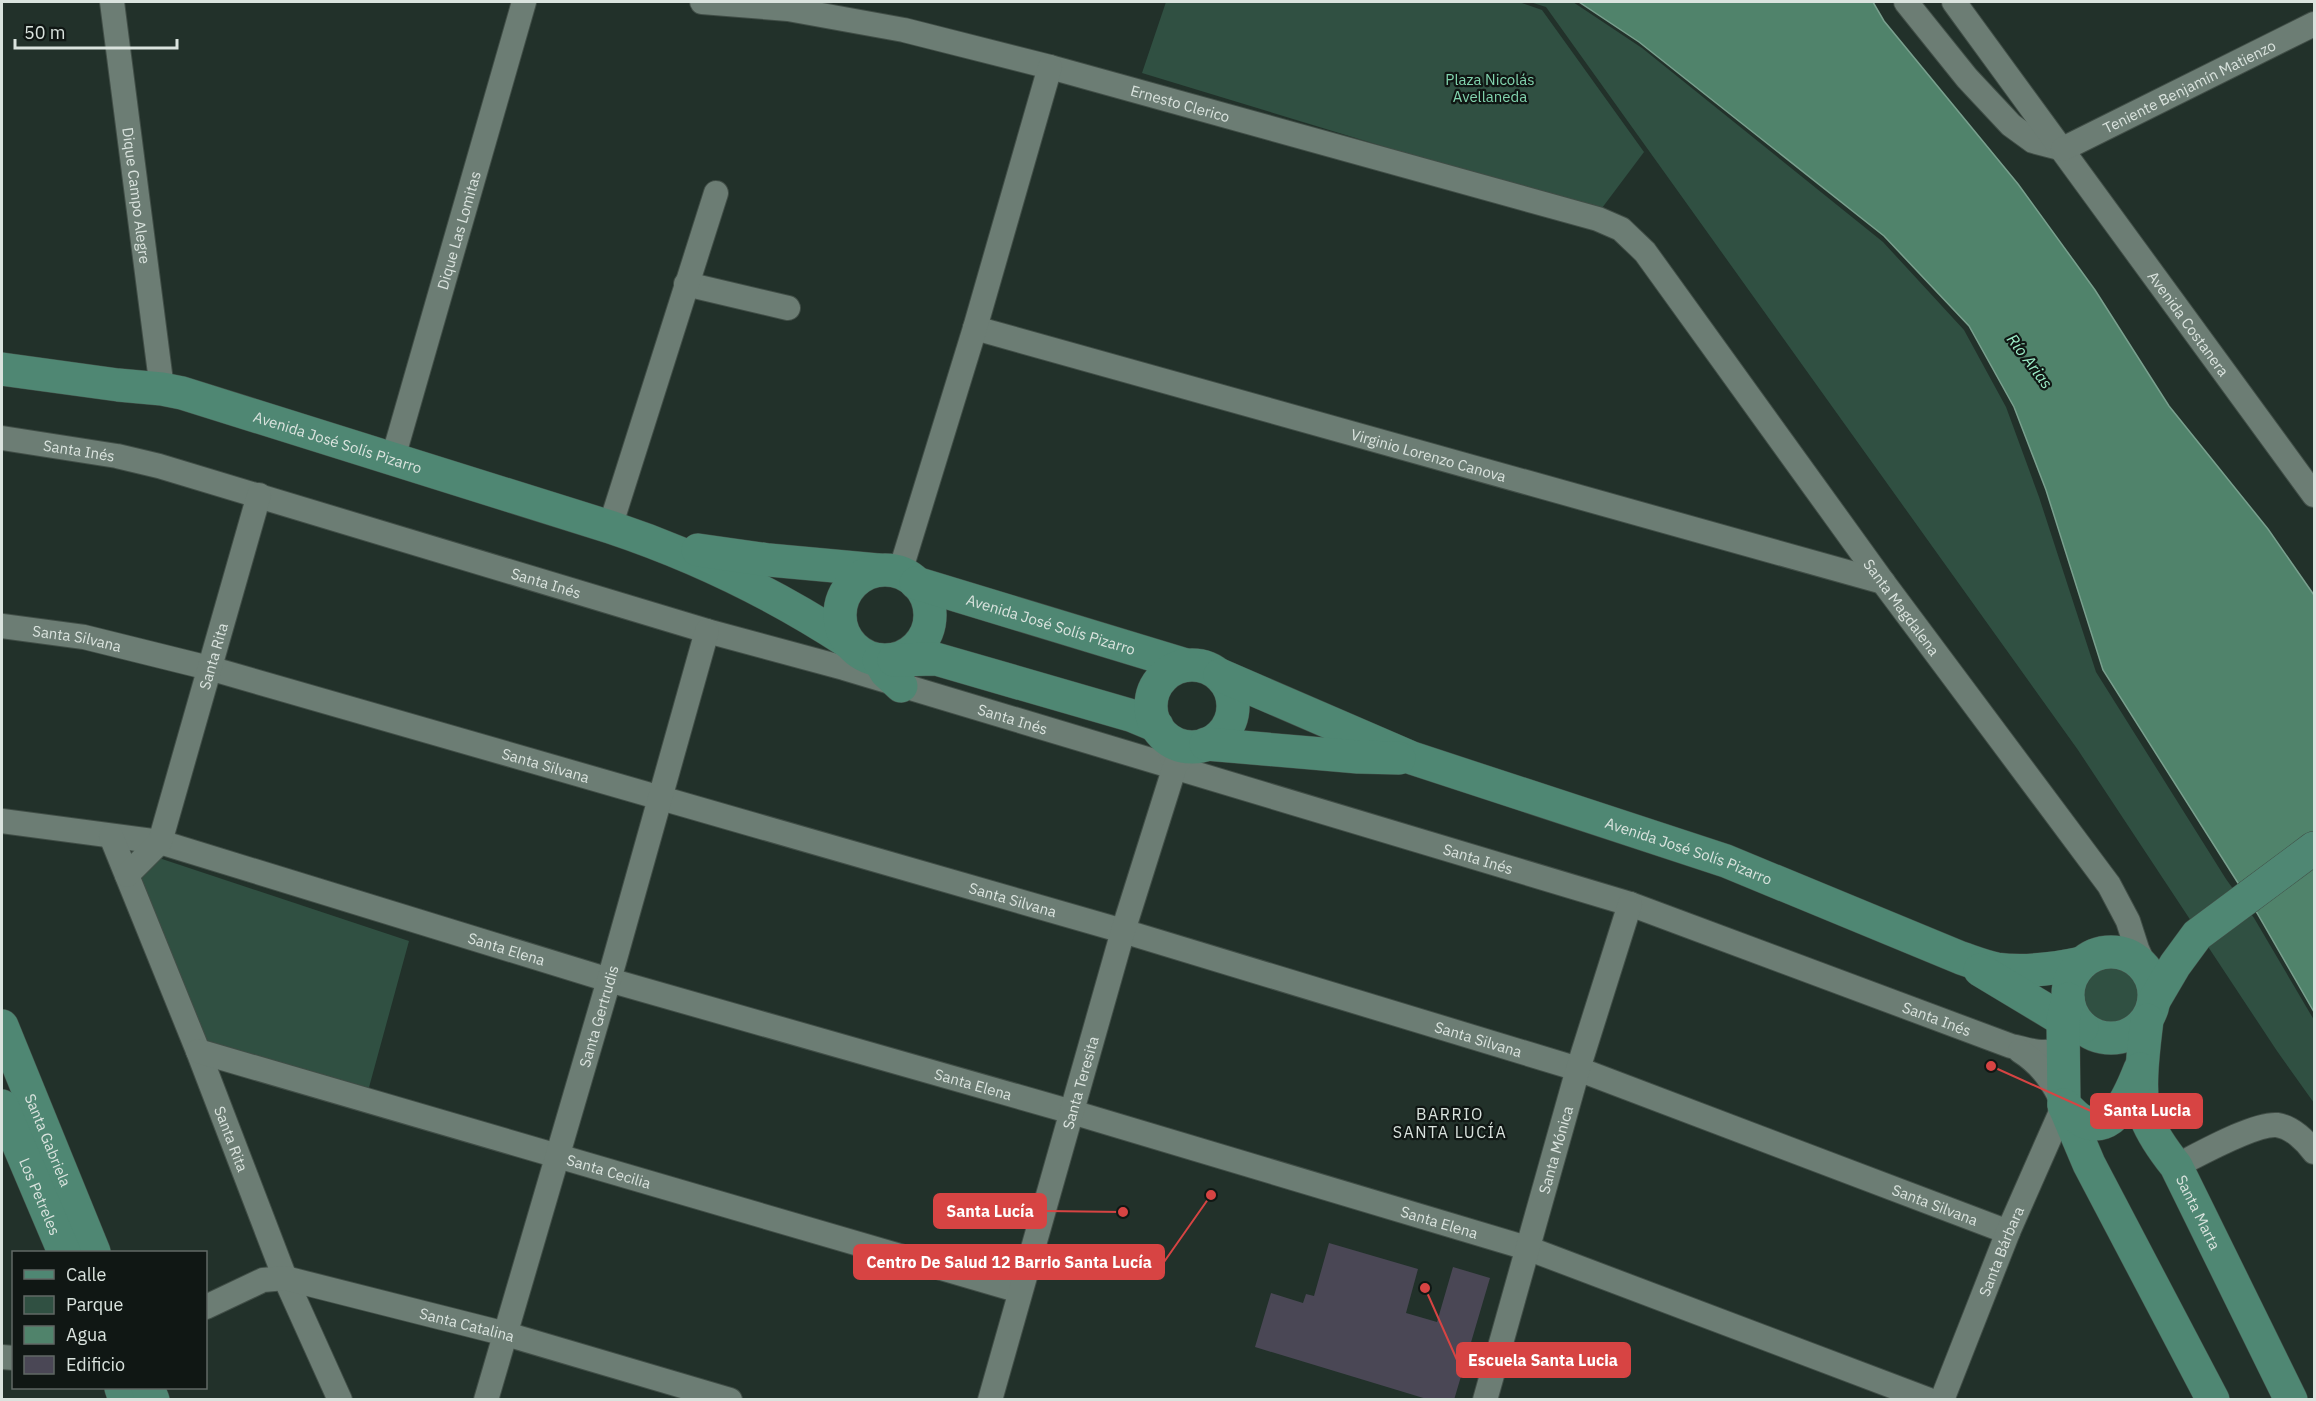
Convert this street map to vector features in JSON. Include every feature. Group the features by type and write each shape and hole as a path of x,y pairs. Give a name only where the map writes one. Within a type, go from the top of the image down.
{"main road":[{"name":"Avenida José Solís Pizarro","path":"2,369 162,389 393,458 610,527 667,547 752,585 872,662 936,659 1133,716 1178,744 1358,757 1412,758"},
{"name":"Avenida José Solís Pizarro","path":"667,547 898,575 1186,665 1198,665 1412,758 1726,861 1961,958 1995,969 2027,971 2054,969 2082,963"},
{"path":"898,575 925,594 930,608 930,622 926,636 906,656 872,662 841,628 839,612 842,597 857,579 898,575"},
{"path":"1186,665 1168,674 1155,688 1151,701 1152,714 1178,744 1218,737 1228,727 1233,714 1233,700 1228,686 1220,675"},
{"path":"2070,1023 2098,1036 2117,1038 2134,1032 2140,977 2160,948 2208,926 2314,848"},
{"path":"2208,926 2175,965 2140,977 2097,954 2082,963 2071,979 2070,1023 2063,1085 2064,1105 2089,1164 2213,1400"},
{"name":"Avenida José Solís Pizarro","path":"1961,958 2070,1023"},
{"name":"Santa Marta","path":"2140,977 2145,1116 2291,1400"},
{"name":"Santa Gabriela","path":"2,1026 94,1251"},
{"path":"2064,1105 2082,1121 2101,1124 2115,1115 2127,1099 2142,1066"},
{"name":"Los Petreles","path":"2,1106 64,1251"},
{"path":"2089,1164 2104,1141 2118,1134 2138,1136 2166,1154"}],"street":[{"name":"Dique Campo Alegre","path":"112,2 162,389"},
{"name":"Dique Las Lomitas","path":"393,458 524,2"},
{"name":"Ernesto Clerico","path":"702,2 789,5 904,30 1050,67 1598,219 1621,229 1644,252"},
{"path":"1906,2 1967,78 2011,125 2033,141 2063,149"},
{"name":"Avenida Costanera","path":"1954,2 2314,495"},
{"name":"Teniente Benjamín Matienzo","path":"2063,149 2314,24"},
{"path":"898,575 975,328 1050,67"},
{"path":"610,527 716,193"},
{"name":"Santa Magdalena","path":"1644,252 1882,582 2109,885 2128,921 2140,977"},
{"path":"686,284 788,308"},
{"name":"Virginio Lorenzo Canova","path":"975,328 1882,582"},
{"name":"Santa Inés","path":"2,438 117,456 159,466 707,631 872,662 1178,744 1630,904 2011,1046 2046,1054 2055,1052 2070,1023"},
{"name":"Santa Rita","path":"127,875 160,842 259,495"},
{"name":"Santa Silvana","path":"2,626 84,637 209,668 1123,931 1578,1069 2008,1232"},
{"name":"Santa Gertrudis","path":"486,1400 609,980 707,631"},
{"name":"Santa Teresita","path":"990,1400 1178,744"},
{"name":"Santa Elena","path":"2,821 160,842 609,980 1072,1112 1527,1248 1929,1400"},
{"name":"Santa Rita","path":"111,836 198,1051 285,1278 340,1400"},
{"name":"Santa Mónica","path":"1485,1400 1578,1069 1630,904"},
{"name":"Santa Inés","path":"2011,1046 2033,1060 2048,1074 2064,1105"},
{"name":"Santa Cecilia","path":"198,1051 1020,1291"},
{"name":"Santa Bárbara","path":"1942,1400 2008,1232 2064,1105"},
{"path":"2166,1154 2256,1128 2277,1125 2295,1132 2313,1150"},
{"name":"Santa Catalina","path":"207,1307 263,1280 285,1278 506,1334 730,1400"}],"green space":[{"name":"Plaza Nicolás Avellaneda","path":"1166,2 1519,2 1542,10 1644,152 1599,212 1142,73"},
{"path":"1530,2 1573,2 1642,48 1883,242 1964,330 2006,407 2039,497 2096,672 2226,879 2254,918 2314,1020 2314,1103 2277,1051 2078,750 1546,7"},
{"path":"159,858 409,941 368,1091 208,1043 138,876"},
{"path":"2114,963 2136,972 2145,994 2136,1016 2114,1025 2092,1016 2083,994 2092,972"}],"water":[{"name":"Río Arias","path":"1579,2 1873,2 1884,21 2018,184 2095,290 2169,406 2268,529 2314,595 2314,1012 2257,913 2103,670 2046,490 2014,407 1969,326 1884,236 1639,42"}],"building":[{"path":"1329,1243 1418,1269 1406,1313 1437,1322 1453,1267 1490,1278 1454,1400 1430,1400 1255,1347 1271,1293 1303,1303 1306,1294 1314,1296"}],"place":[{"name":"Santa Lucia","path":"1991,1066"},
{"name":"Centro De Salud 12 Barrio Santa Lucía","path":"1211,1195"},
{"name":"Santa Lucía","path":"1123,1212"},
{"name":"Escuela Santa Lucia","path":"1425,1288"}],"district":[{"name":"BARRIO SANTA LUCÍA","path":"1450,1123"}]}
